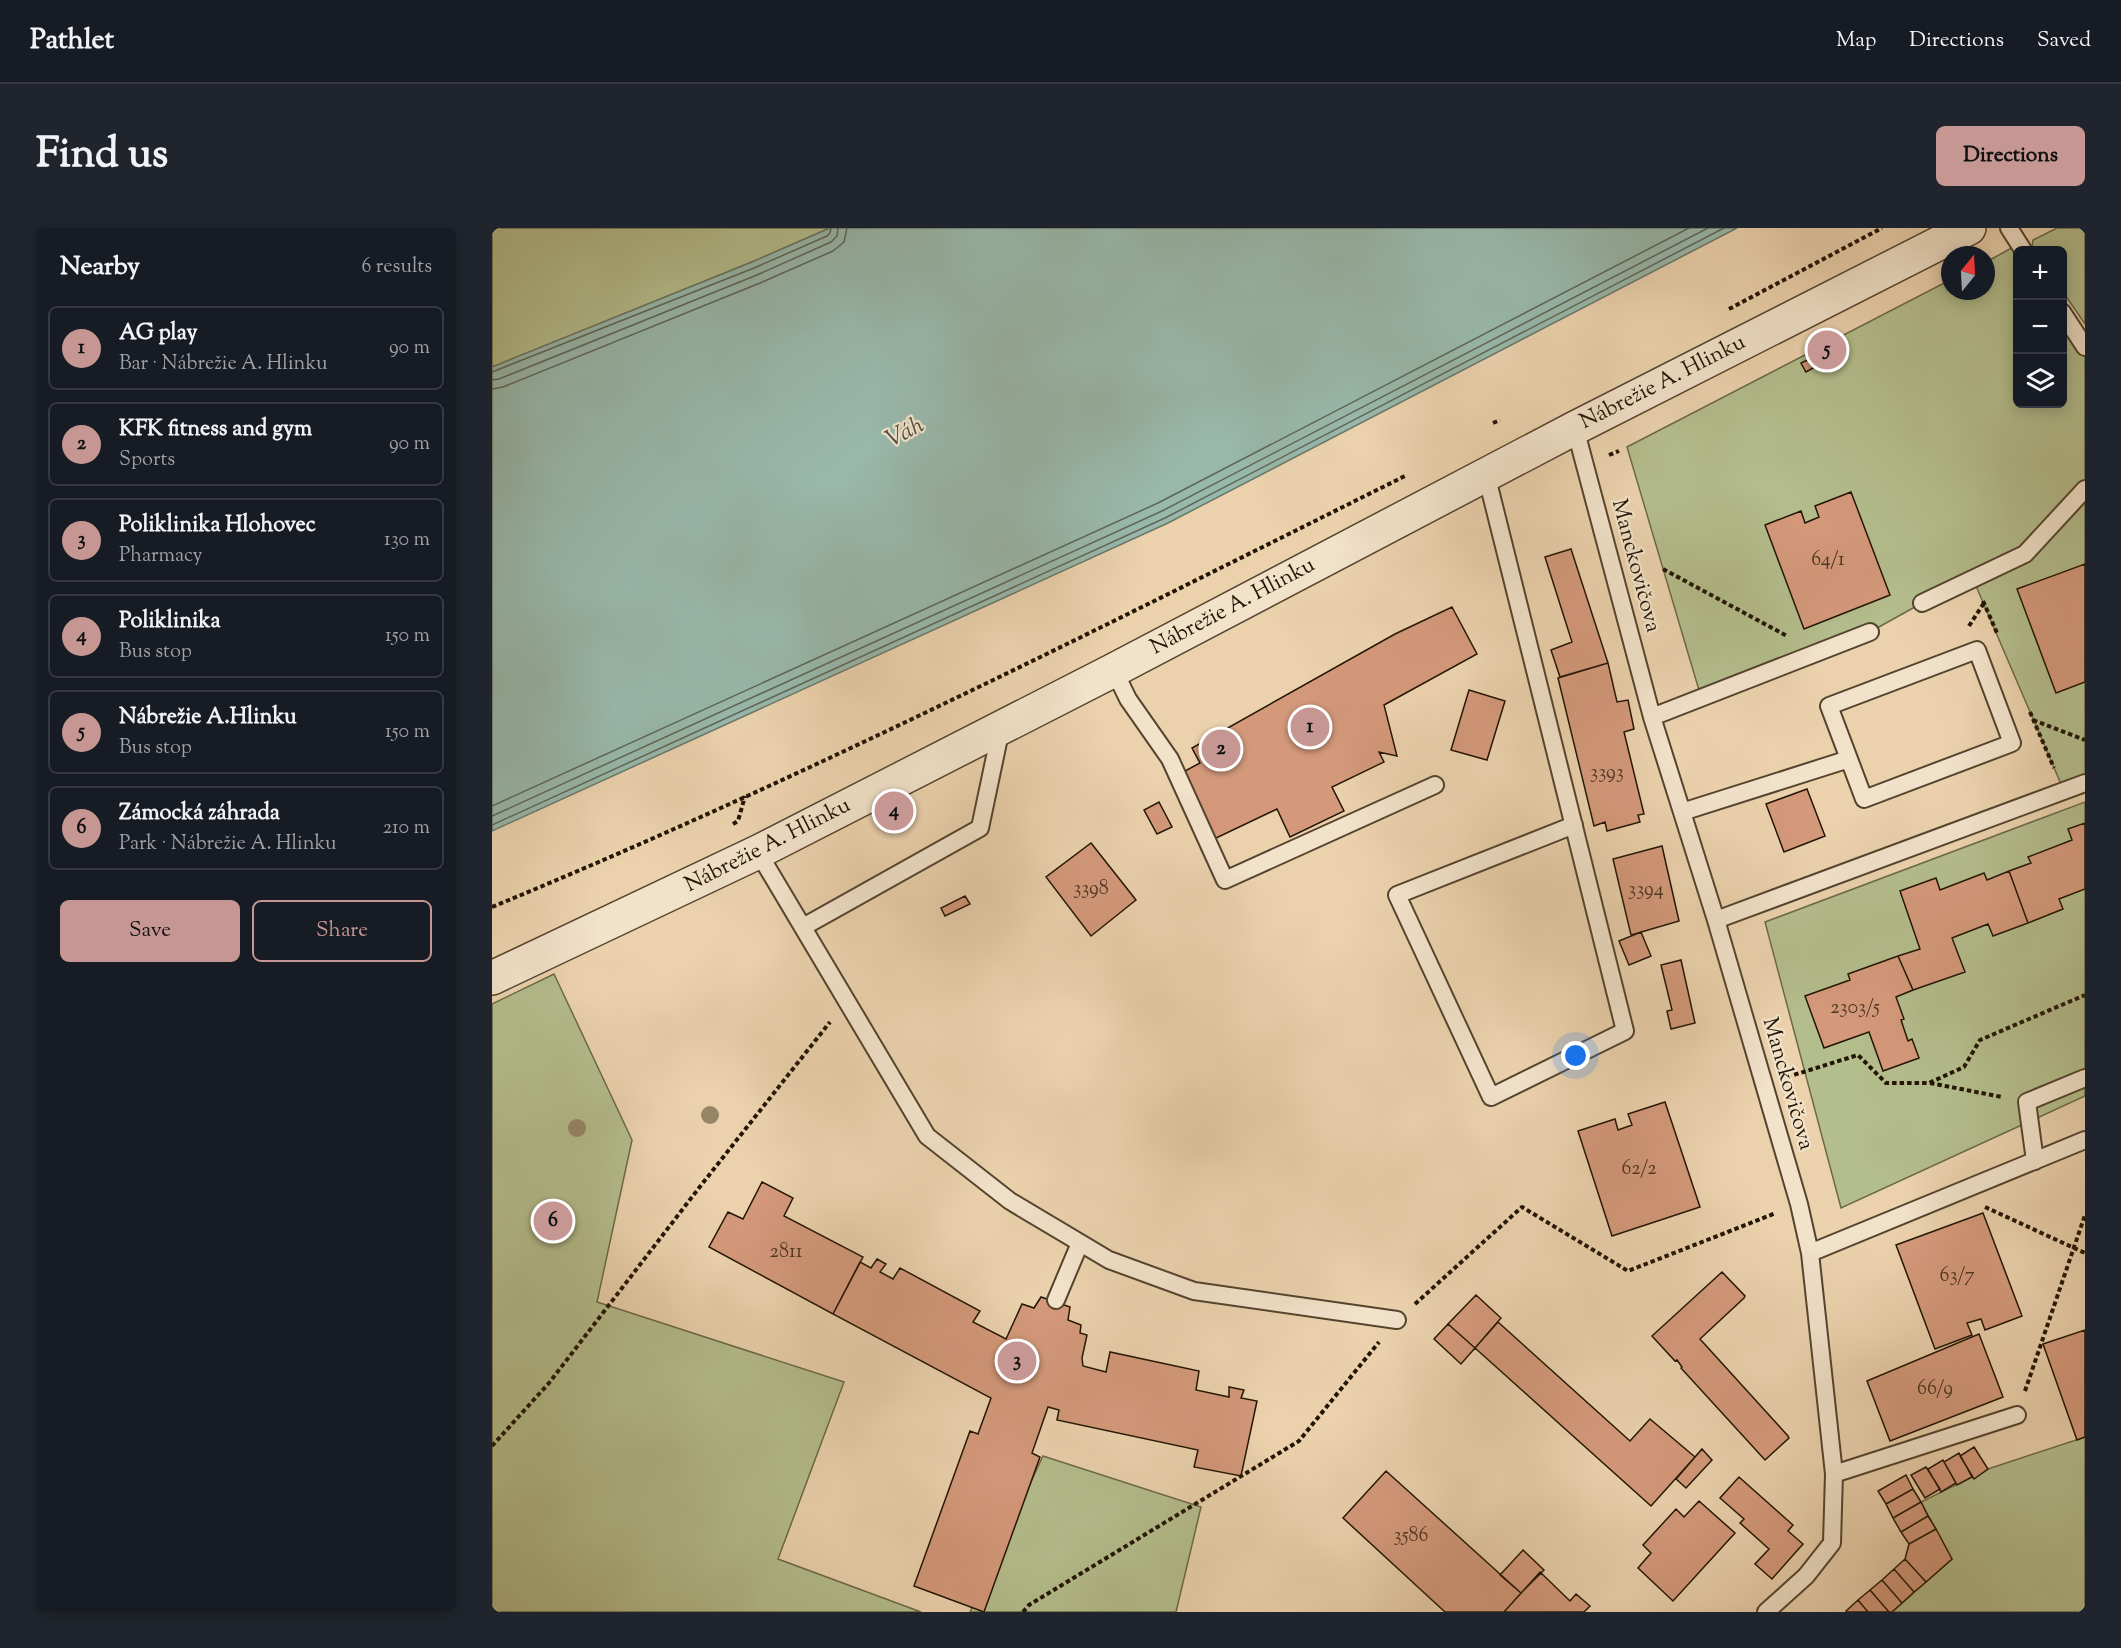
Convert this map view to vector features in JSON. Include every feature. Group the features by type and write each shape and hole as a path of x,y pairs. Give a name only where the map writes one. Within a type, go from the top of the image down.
{"street":[{"name":"Nábrežie A. Hlinku","path":"492,978 758,852 1114,670 1575,428 1969,228"}],"lane":[{"path":"2008,228 2020,246"},
{"path":"2067,320 2085,347"},
{"name":"Manckovičova","path":"1575,428 1652,717 1716,920 1799,1204 1810,1253 1834,1474 1832,1544 1806,1576 1766,1612"},
{"path":"1486,474 1574,825 1625,1031 1491,1097 1397,895 1574,825"},
{"path":"1922,603 2025,554 2085,489"},
{"path":"1652,717 1870,632"},
{"path":"1977,650 2012,743 1864,799 1849,759 1829,706 1977,650"},
{"path":"1114,670 1128,699 1170,759 1225,880 1435,785"},
{"path":"803,927 980,828 1001,728"},
{"path":"1682,812 1849,759"},
{"path":"1716,920 2085,783"},
{"path":"758,852 927,1136 1010,1201 1109,1260 1194,1291 1397,1320"},
{"path":"2035,1161 2027,1102 2085,1078"},
{"path":"1810,1253 2085,1140"},
{"path":"1056,1300 1080,1243"},
{"path":"1834,1474 2017,1415"}],"path":[{"path":"1729,309 1882,228"},
{"path":"1496,421 1500,428"},
{"path":"492,907 745,796 972,692 1406,476"},
{"path":"1663,570 1796,642 1806,657"},
{"path":"1998,705 2085,740"},
{"path":"725,828 738,821 745,796"},
{"path":"1929,1083 1964,1067 1980,1040 2085,995"},
{"path":"492,1446 549,1383 847,1000"},
{"path":"1763,1084 1858,1055 1886,1083 1929,1083 2027,1102"},
{"path":"1955,1194 2085,1253"},
{"path":"1023,1612 1029,1605 1299,1441 1397,1320 1522,1207 1628,1271 1799,1204"},
{"path":"2017,1415 2085,1215"}],"green space":[{"path":"492,228 830,228 492,367"},
{"path":"2057,228 2085,228 2085,324 2067,298 2067,246 2032,246 2033,240"},
{"path":"2013,247 2013,408 2067,408 2067,318 2085,347 2085,783 2064,791 1973,579 1922,603 1870,632 1701,697 1627,447 1941,285 1941,300 1995,300 1995,257"},
{"path":"2085,802 2085,1096 1841,1208 1765,922"},
{"path":"554,974 632,1140 597,1302 844,1382 778,1559 921,1612 492,1612 492,1004"},
{"path":"2085,1437 2085,1612 1892,1612 1952,1559 1921,1502 1988,1469"},
{"path":"1043,1456 1201,1507 1176,1612 970,1612"}],"water":[{"name":"Váh","path":"830,228 1737,228 1168,523 492,831 492,367"}],"building":[{"path":"1818,355 1822,363 1806,372 1801,363"},
{"path":"1851,492 1890,595 1804,629 1765,525 1801,511 1805,523 1819,517 1815,506"},
{"path":"1571,549 1608,663 1560,677 1551,650 1572,642 1545,557"},
{"path":"2085,564 2085,682 2056,693 2017,589"},
{"path":"1452,607 1477,654 1384,705 1397,756 1379,752 1384,762 1332,787 1344,811 1290,837 1277,809 1212,840 1199,802 1196,804 1183,772 1200,763 1192,748 1395,634"},
{"path":"1608,663 1617,702 1628,700 1634,729 1624,732 1644,814 1638,815 1640,822 1607,831 1605,822 1594,826 1558,678"},
{"path":"1469,690 1505,701 1487,760 1451,750"},
{"path":"1807,789 1825,836 1784,852 1766,804"},
{"path":"1159,802 1172,827 1157,834 1144,810"},
{"path":"2085,823 2085,889 2059,899 2063,909 2028,923 2009,871 2031,863 2028,857 2072,840 2068,829"},
{"path":"1091,843 1136,900 1091,936 1046,877"},
{"path":"1662,846 1679,921 1631,935 1613,859"},
{"path":"2009,871 2028,923 1993,936 1988,924 1952,938 1965,972 1913,990 1898,956 1920,949 1900,891 1936,878 1940,890 1984,873 1987,880"},
{"path":"965,896 970,904 945,916 941,908"},
{"path":"1641,932 1651,956 1629,965 1619,941"},
{"path":"1898,956 1913,990 1896,997 1904,1019 1901,1020 1908,1041 1912,1039 1919,1058 1883,1071 1869,1032 1824,1048 1805,996 1850,980 1848,974"},
{"path":"1681,960 1695,1023 1671,1029 1667,1011 1672,1010 1661,965"},
{"path":"1665,1102 1700,1207 1612,1236 1578,1131 1615,1119 1618,1130 1632,1125 1628,1114"},
{"path":"762,1182 793,1198 784,1216 863,1257 833,1314 709,1247 728,1212 743,1219"},
{"path":"1983,1213 2022,1316 1985,1330 1981,1319 1967,1323 1972,1335 1935,1349 1896,1245"},
{"path":"877,1259 886,1264 880,1272 893,1279 900,1268 980,1311 973,1322 1006,1339 1022,1304 1034,1308 1041,1297 1070,1307 1068,1320 1081,1325 1080,1333 1087,1335 1082,1358 1083,1366 1106,1372 1110,1352 1199,1371 1196,1390 1229,1397 1229,1387 1244,1390 1241,1398 1257,1401 1241,1476 1194,1467 1198,1450 1057,1420 1059,1410 1048,1407 1032,1453 1040,1457 984,1612 914,1586 970,1431 978,1434 991,1398 833,1314 860,1262 871,1268"},
{"path":"1722,1272 1745,1296 1700,1339 1788,1436 1789,1438 1765,1460 1681,1368 1677,1360 1675,1361 1652,1336"},
{"path":"1476,1295 1501,1318 1475,1348 1448,1324"},
{"path":"1498,1322 1630,1441 1650,1419 1695,1457 1651,1506 1475,1348"},
{"path":"1448,1324 1475,1348 1461,1364 1434,1339"},
{"path":"2085,1330 2085,1437 2077,1440 2043,1344"},
{"path":"1979,1334 2003,1397 1890,1441 1867,1381"},
{"path":"1974,1447 1988,1469 1974,1479 1960,1456"},
{"path":"1702,1449 1712,1460 1686,1488 1676,1479"},
{"path":"1959,1453 1972,1477 1957,1485 1944,1462"},
{"path":"1943,1460 1956,1483 1941,1492 1928,1469"},
{"path":"1926,1467 1940,1489 1925,1498 1911,1475"},
{"path":"1386,1471 1521,1593 1504,1612 1445,1612 1343,1518"},
{"path":"1906,1475 1913,1489 1886,1504 1878,1491"},
{"path":"1739,1477 1793,1525 1788,1531 1803,1544 1772,1579 1755,1564 1769,1549 1740,1523 1744,1519 1720,1498"},
{"path":"1913,1489 1921,1502 1893,1518 1886,1504"},
{"path":"1699,1501 1735,1533 1673,1601 1638,1568 1651,1553 1643,1545 1676,1509 1684,1517"},
{"path":"1921,1502 1928,1516 1901,1532 1893,1518"},
{"path":"1928,1516 1936,1529 1909,1544 1901,1532"},
{"path":"1936,1529 1952,1559 1926,1582 1905,1559 1909,1544"},
{"path":"1523,1550 1544,1570 1521,1593 1500,1575"},
{"path":"1905,1559 1926,1582 1914,1592 1894,1569"},
{"path":"1894,1569 1914,1592 1902,1603 1882,1580"},
{"path":"1540,1572 1570,1601 1576,1594 1590,1606 1584,1612 1504,1612"},
{"path":"1882,1580 1902,1603 1892,1612 1889,1612 1870,1590"},
{"path":"1870,1590 1889,1612 1868,1612 1858,1600"},
{"path":"1858,1600 1868,1612 1846,1611"}],"place":[{"name":"Nábrežie A.Hlinku","path":"1827,350"},
{"name":"AG play","path":"1310,727"},
{"name":"KFK fitness and gym","path":"1221,749"},
{"name":"Poliklinika","path":"894,811"},
{"name":"Zámocká záhrada","path":"553,1221"},
{"name":"Poliklinika Hlohovec","path":"1017,1361"}]}
